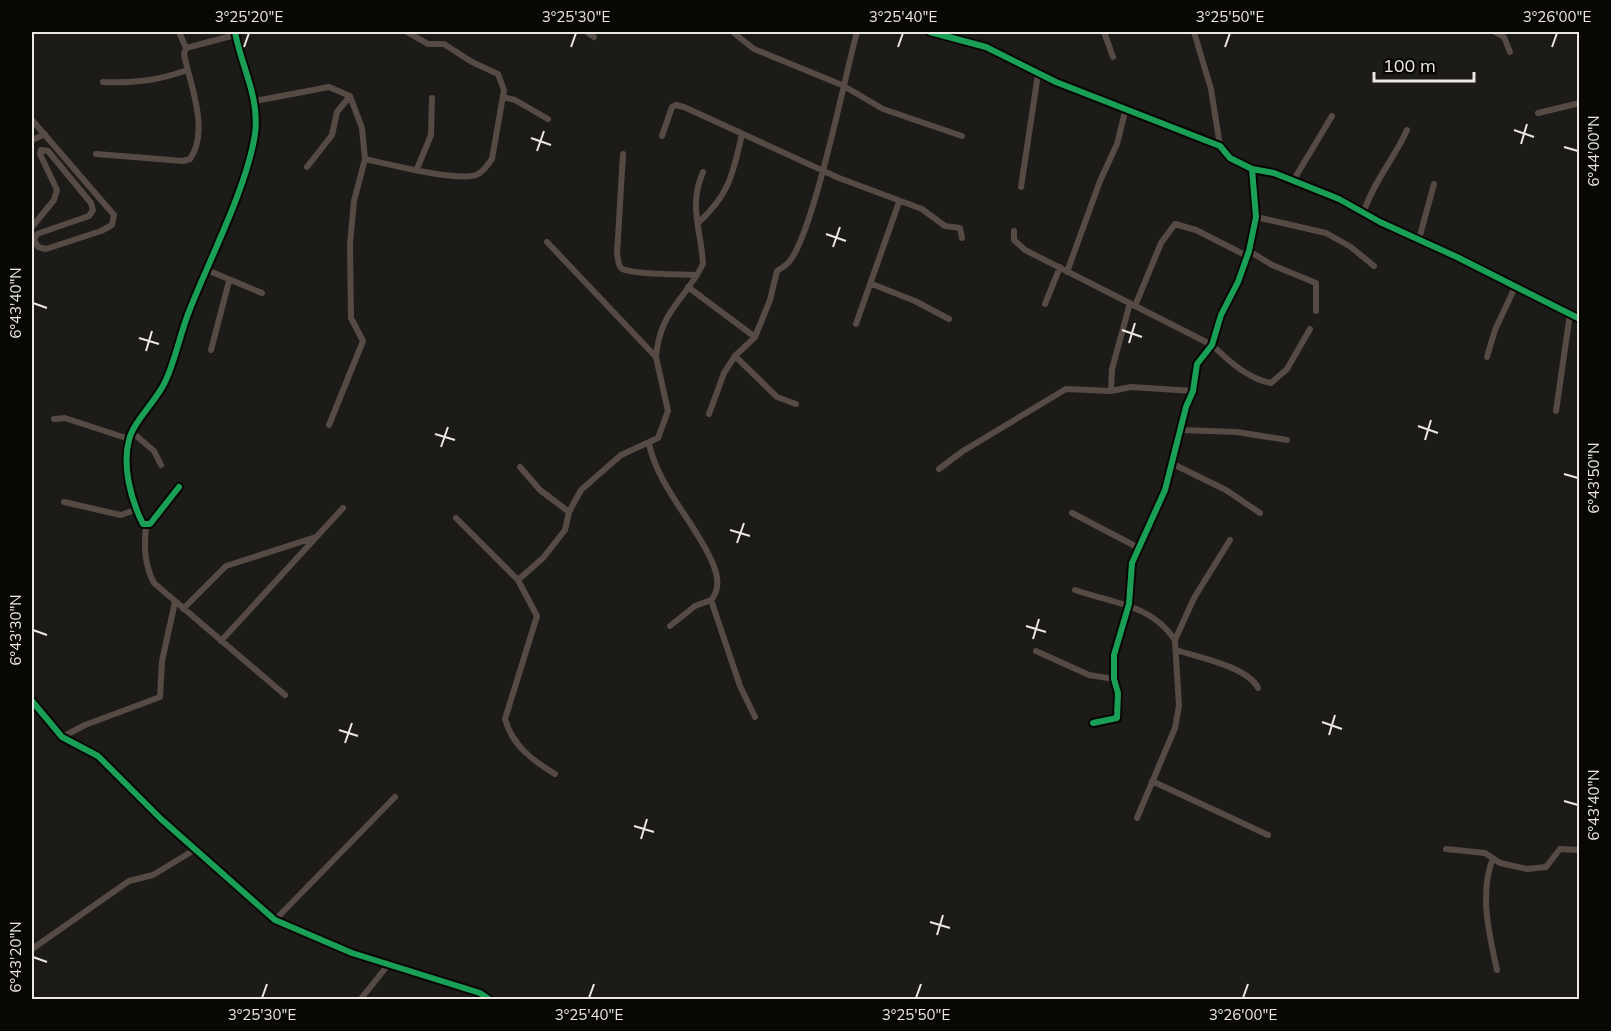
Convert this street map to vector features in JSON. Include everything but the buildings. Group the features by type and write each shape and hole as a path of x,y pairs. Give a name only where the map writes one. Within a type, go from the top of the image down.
{"street":[{"path":"96,154 183,161 190,159 198,144 198,122 187,70 186,48 179,32"},
{"path":"365,159 453,176 473,177 480,173 492,159 504,86 498,74 472,62 444,44 428,44 406,32"},
{"path":"587,32 594,37"},
{"path":"709,414 718,386 735,356 755,337 770,300 773,278 789,263 797,248 822,169 857,32"},
{"path":"930,32 986,47 1038,74 1220,146 1230,158 1252,169 1274,172 1364,211 1380,222 1516,285 1580,319"},
{"path":"1104,32 1113,57"},
{"path":"1194,32 1211,89 1220,146"},
{"path":"1495,32 1504,37 1510,52"},
{"path":"146,526 137,509 128,478 130,436 164,385 189,309 207,270 248,162 255,132 255,101 235,33 186,48"},
{"path":"735,34 754,48 842,85 883,109 962,136"},
{"path":"103,82 156,80 187,70"},
{"path":"1021,187 1038,74"},
{"path":"255,101 317,87 340,90 350,96 362,128 365,159 354,201 350,244 351,318 363,341 329,426"},
{"path":"307,166 333,135 337,112 350,96"},
{"path":"503,97 515,100 548,119"},
{"path":"417,169 431,135 432,98"},
{"path":"1538,113 1580,103"},
{"path":"662,136 669,114 676,105 899,202 922,209 945,226 960,228 962,238"},
{"path":"1067,272 1100,181 1117,144 1126,108"},
{"path":"1293,181 1332,116"},
{"path":"32,120 112,210 114,220 110,228 46,249 38,247 34,240 40,232 89,216 93,210 91,203 48,152 41,150 40,154 57,190 54,200 32,227"},
{"path":"1364,211 1371,189 1388,168 1407,130"},
{"path":"32,140 45,134"},
{"path":"699,222 724,196 731,182 742,134"},
{"path":"623,154 617,254 619,266 624,270 697,275"},
{"path":"1093,723 1117,718 1118,693 1114,679 1114,655 1129,604 1131,572 1139,548 1165,490 1186,407 1193,391 1197,364 1212,345 1221,315 1248,253 1256,217 1252,169"},
{"path":"518,580 543,558 565,530 575,499 595,477 621,455 658,438 668,411 656,357 657,340 663,321 703,264 695,191 703,172"},
{"path":"1419,239 1434,184"},
{"path":"856,324 899,202"},
{"path":"1256,217 1326,233 1352,247 1374,266"},
{"path":"1111,391 1112,369 1133,304 1161,243 1175,224 1196,230 1272,265 1313,280 1318,291 1316,311"},
{"path":"1014,231 1016,244 1212,345 1229,361 1256,379 1271,383 1287,369 1310,328"},
{"path":"546,242 656,357"},
{"path":"1045,304 1060,267"},
{"path":"207,270 262,293"},
{"path":"211,350 229,281"},
{"path":"872,284 915,301 949,319"},
{"path":"1487,357 1495,330 1516,285"},
{"path":"688,287 755,337"},
{"path":"1556,411 1570,314"},
{"path":"735,356 777,397 796,404"},
{"path":"939,469 1056,393 1078,388 1111,391 1131,387 1193,391"},
{"path":"54,419 65,418 130,436 154,451 161,465"},
{"path":"1181,430 1237,432 1287,440"},
{"path":"649,444 658,469 712,563 717,584 711,600 740,687 755,717"},
{"path":"1173,464 1227,490 1260,513"},
{"path":"520,467 540,490 569,512"},
{"path":"179,487 146,526 144,545 148,571 154,583 285,695"},
{"path":"64,502 121,515 137,509"},
{"path":"221,641 343,508"},
{"path":"1072,513 1139,548"},
{"path":"456,518 518,580 537,616 505,719 509,735 534,762 555,774"},
{"path":"183,609 226,566 316,537"},
{"path":"1137,818 1175,728 1179,705 1175,640 1194,598 1230,540"},
{"path":"1075,590 1129,604 1155,620 1175,640"},
{"path":"670,626 695,606 711,600"},
{"path":"62,737 85,725 160,697 162,661 175,602"},
{"path":"1176,650 1241,673 1252,680 1258,688"},
{"path":"1036,651 1089,675 1114,679"},
{"path":"32,701 62,737 98,756 275,920 388,965 480,993 490,999"},
{"path":"1152,781 1268,836"},
{"path":"275,920 395,797"},
{"path":"32,949 129,881 153,875 196,849"},
{"path":"1446,849 1485,853 1500,863 1527,869 1546,867 1560,849 1580,850"},
{"path":"1493,858 1487,873 1487,924 1497,970"},
{"path":"360,999 388,965"}],"cycle path":[{"path":"179,487 150,524 143,524 129,483 127,450 131,433 161,389 169,373 187,318 236,199 251,155 255,134 255,107 235,32"},
{"path":"930,32 986,47 1056,82 1220,146 1230,158 1252,169 1274,173 1339,199 1380,222 1457,257 1580,319"},
{"path":"1093,723 1117,718 1118,693 1114,679 1114,655 1129,604 1132,563 1165,490 1186,407 1193,391 1197,364 1212,345 1221,315 1238,282 1249,251 1256,217 1252,169"},
{"path":"32,701 62,737 98,756 161,819 275,920 352,953 480,993 490,1000"}]}
